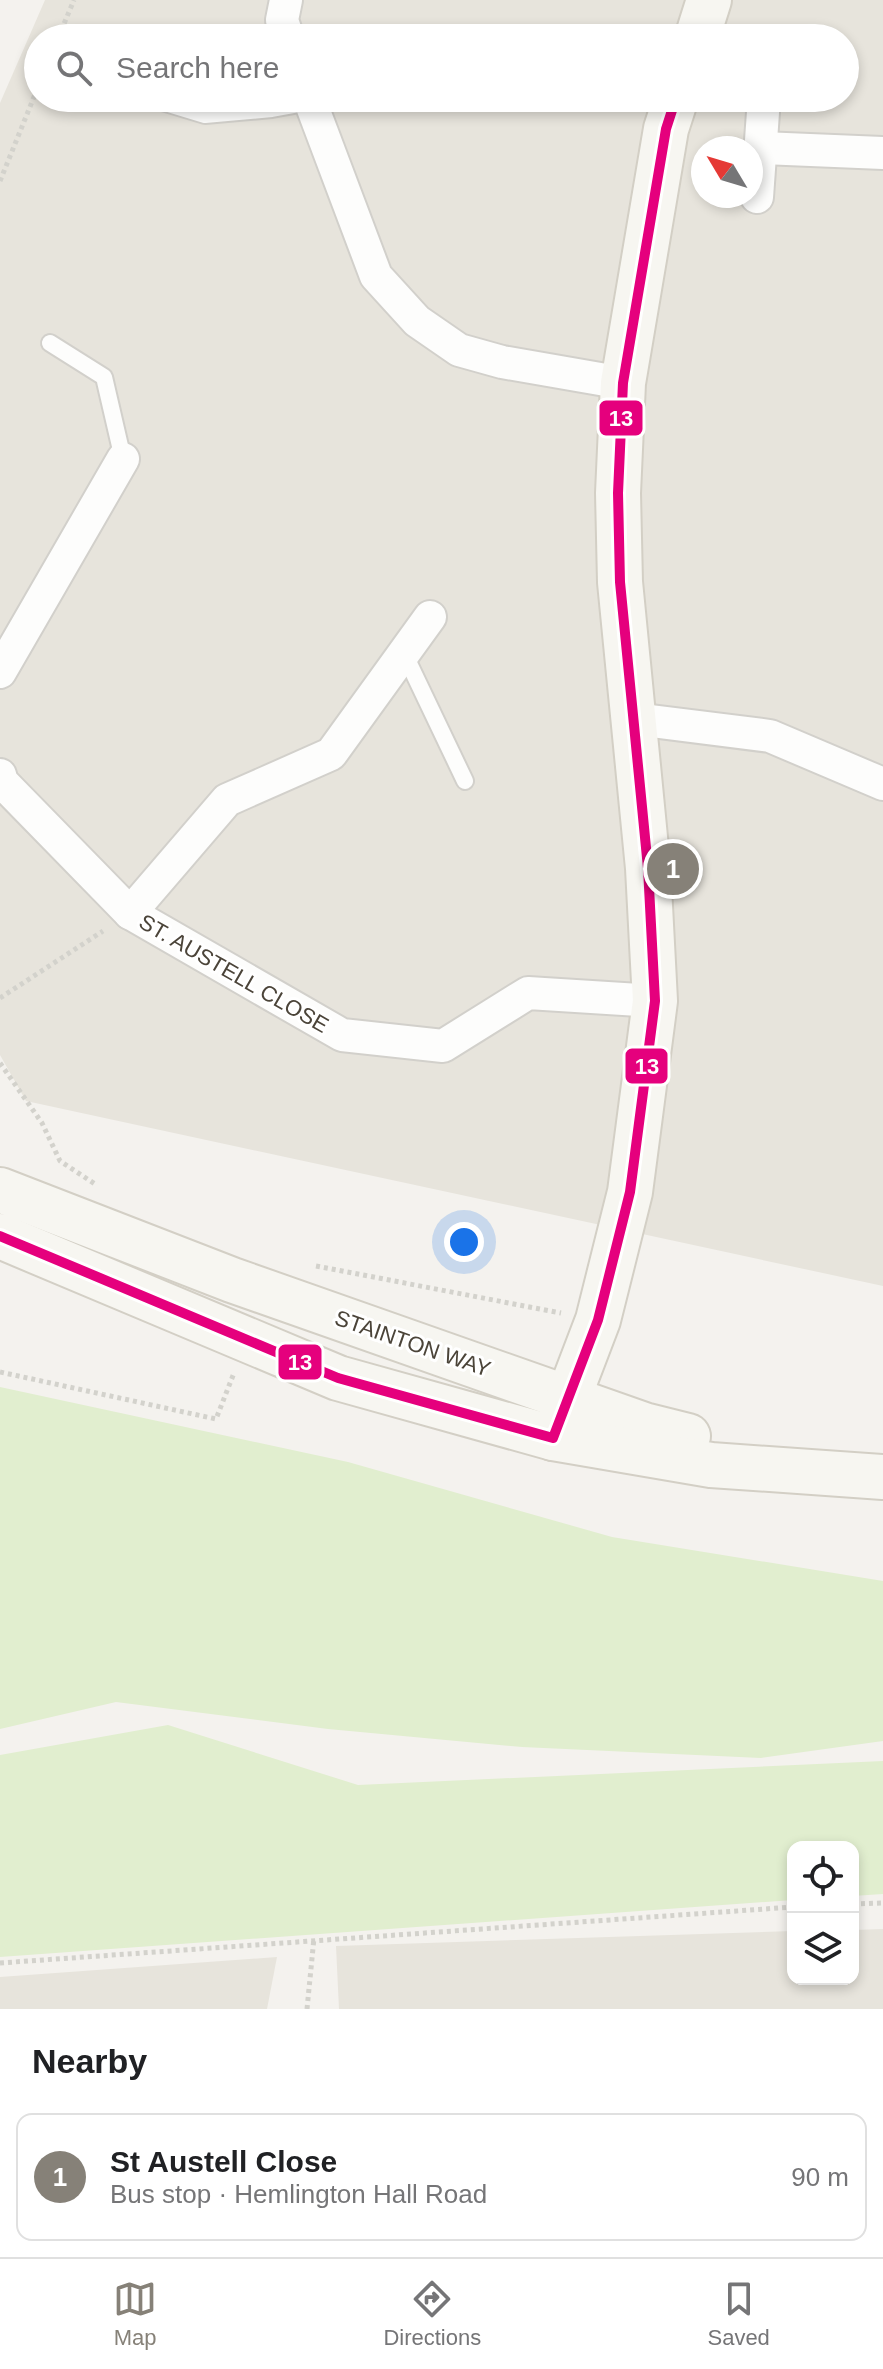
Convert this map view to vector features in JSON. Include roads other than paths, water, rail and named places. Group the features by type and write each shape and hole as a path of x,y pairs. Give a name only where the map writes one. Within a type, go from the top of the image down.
{"street":[{"path":"283,24 286,0"},
{"path":"701,24 709,0"},
{"path":"314,112 376,276 417,321 459,350 502,362 623,383"},
{"path":"553,1438 598,1320 630,1192 655,1001 635,719 620,582 618,493 623,383 666,129 671,112"},
{"path":"762,136 763,112"},
{"path":"763,148 883,153"},
{"path":"0,672 123,459"},
{"path":"130,913 227,800 331,754 430,617"},
{"path":"635,719 770,736 883,784"},
{"name":"ST. AUSTELL CLOSE","path":"0,775 2,782 130,913 342,1035 443,1046 528,993 655,1001"},
{"name":"STAINTON WAY","path":"0,1190 232,1280 644,1425 833,1475"},
{"name":"STAINTON WAY","path":"0,1236 338,1378 553,1438 711,1465 883,1477"}],"lane":[{"path":"195,112 205,115 238,112"},
{"path":"50,343 104,377 123,459"},
{"path":"404,653 465,781"}],"place":[{"name":"St Austell Close","path":"673,869"}]}
